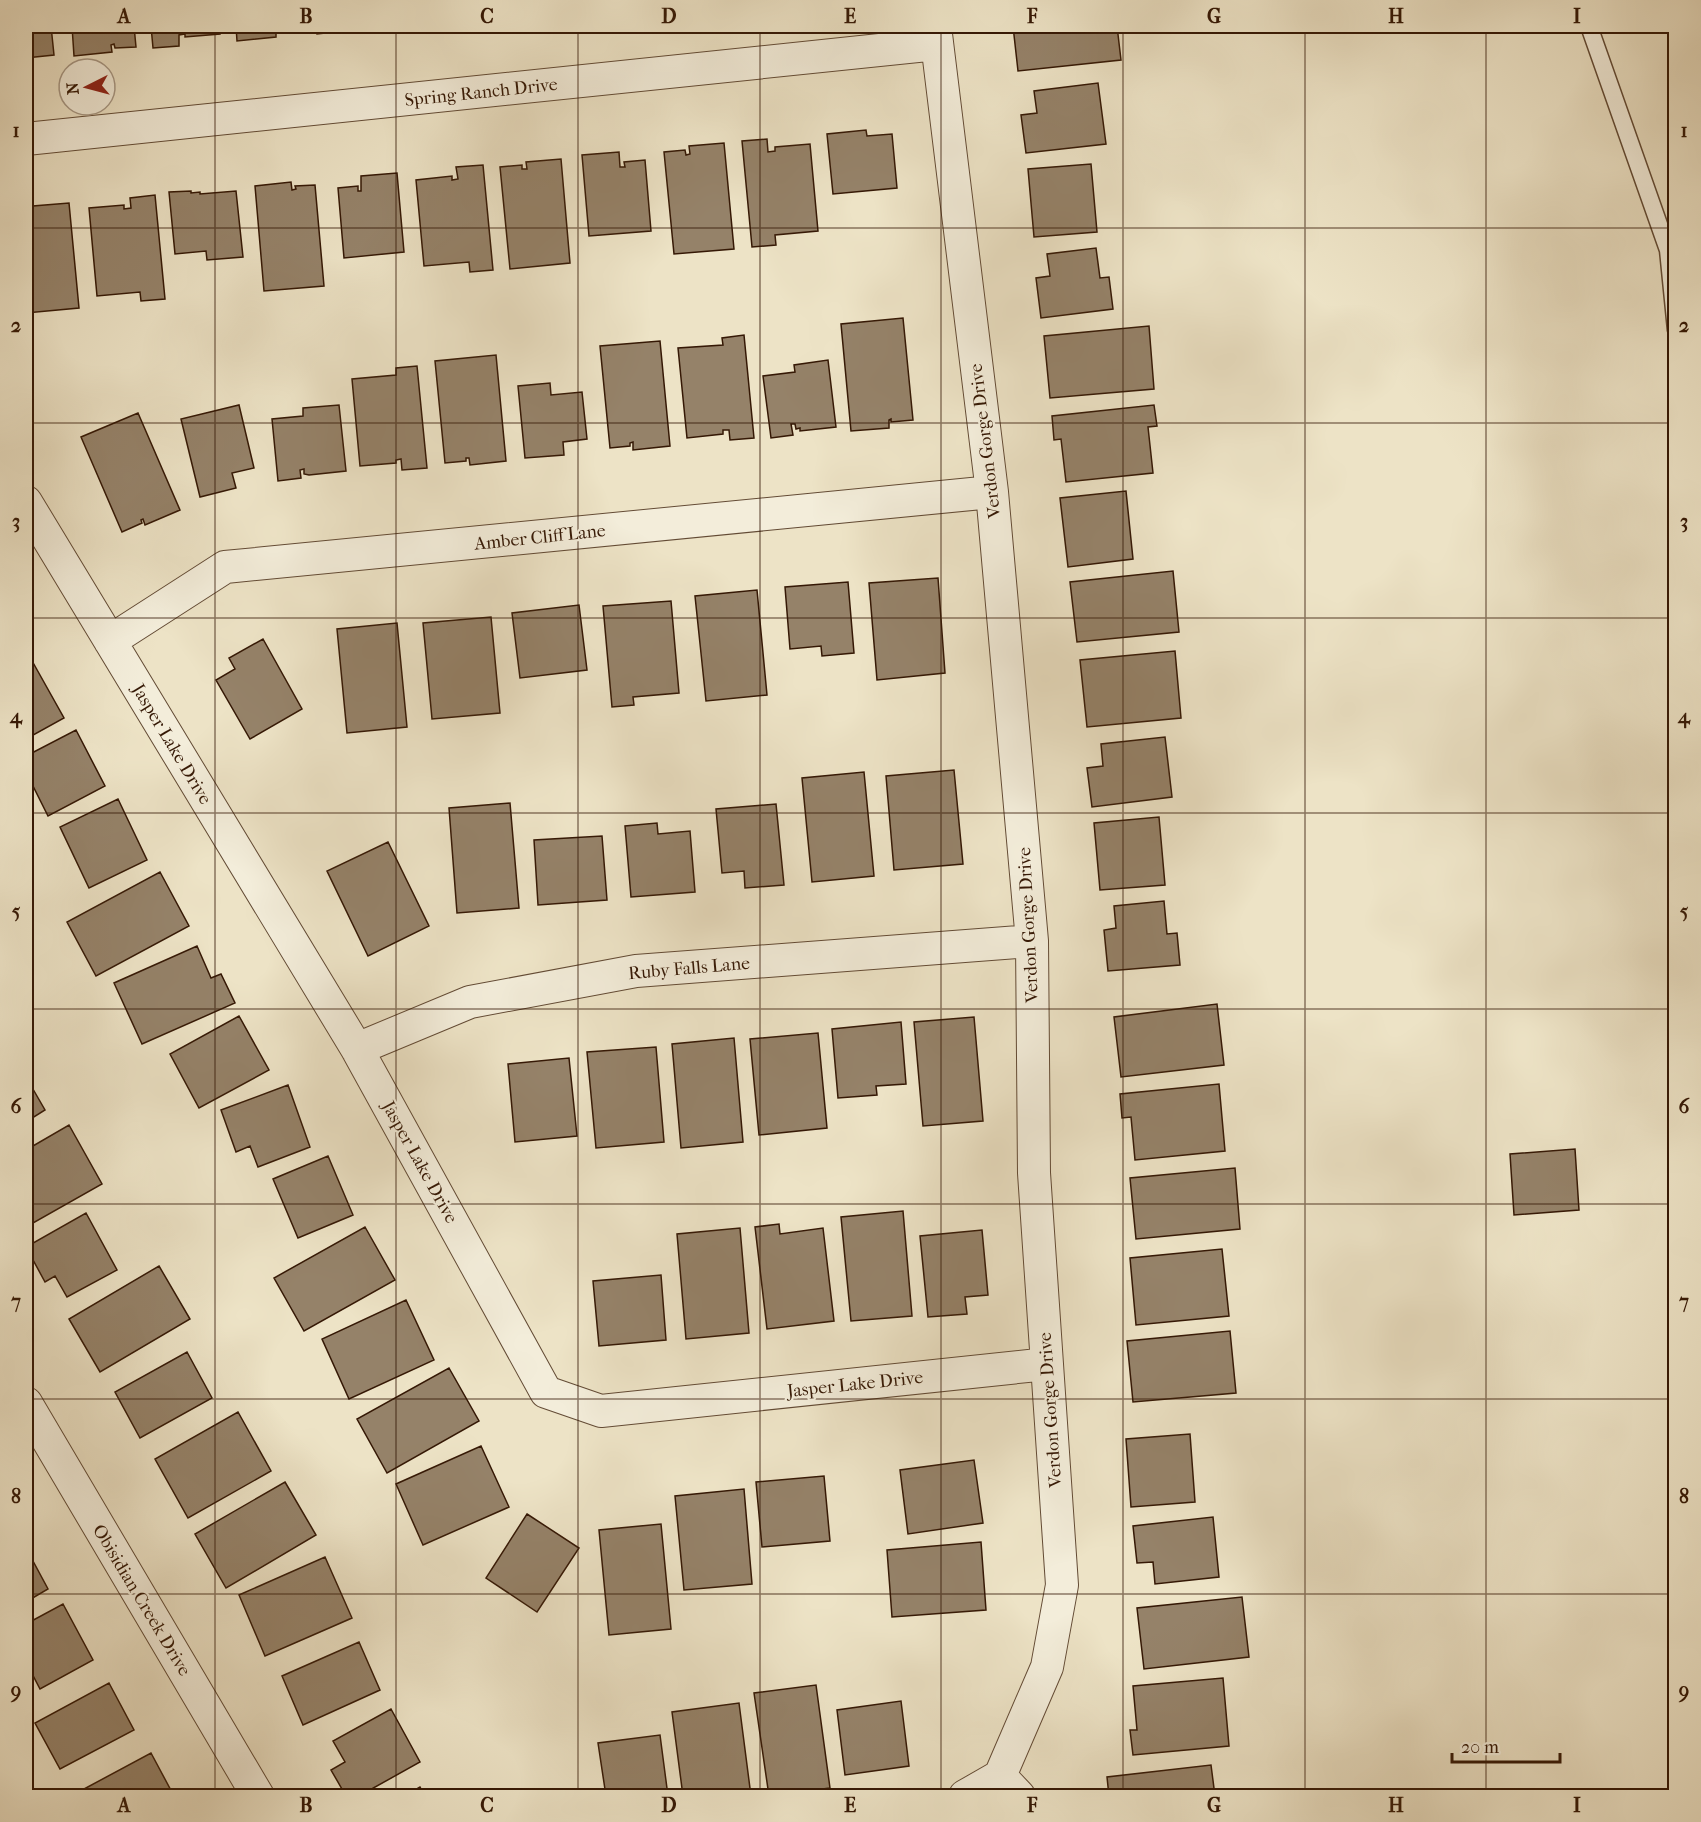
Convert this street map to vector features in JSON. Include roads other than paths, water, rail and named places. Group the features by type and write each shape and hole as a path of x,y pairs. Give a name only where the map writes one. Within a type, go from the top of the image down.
{"street":[{"name":"Spring Ranch Drive","path":"26,140 936,35"},
{"name":"Verdon Gorge Drive","path":"936,35 992,492 1032,941 1034,1173 1062,1585 1047,1667 1010,1786 965,1797"},
{"name":"Amber Cliff Lane","path":"110,641 225,567 992,492"},
{"name":"Jasper Lake Drive","path":"26,502 357,1049 546,1392 601,1411 1047,1364"},
{"name":"Ruby Falls Lane","path":"357,1049 470,1002 636,971 1032,941"},
{"name":"Obisidian Creek Drive","path":"26,1403 258,1797"}],"lane":[{"path":"1589,26 1672,250 1676,330"}]}
